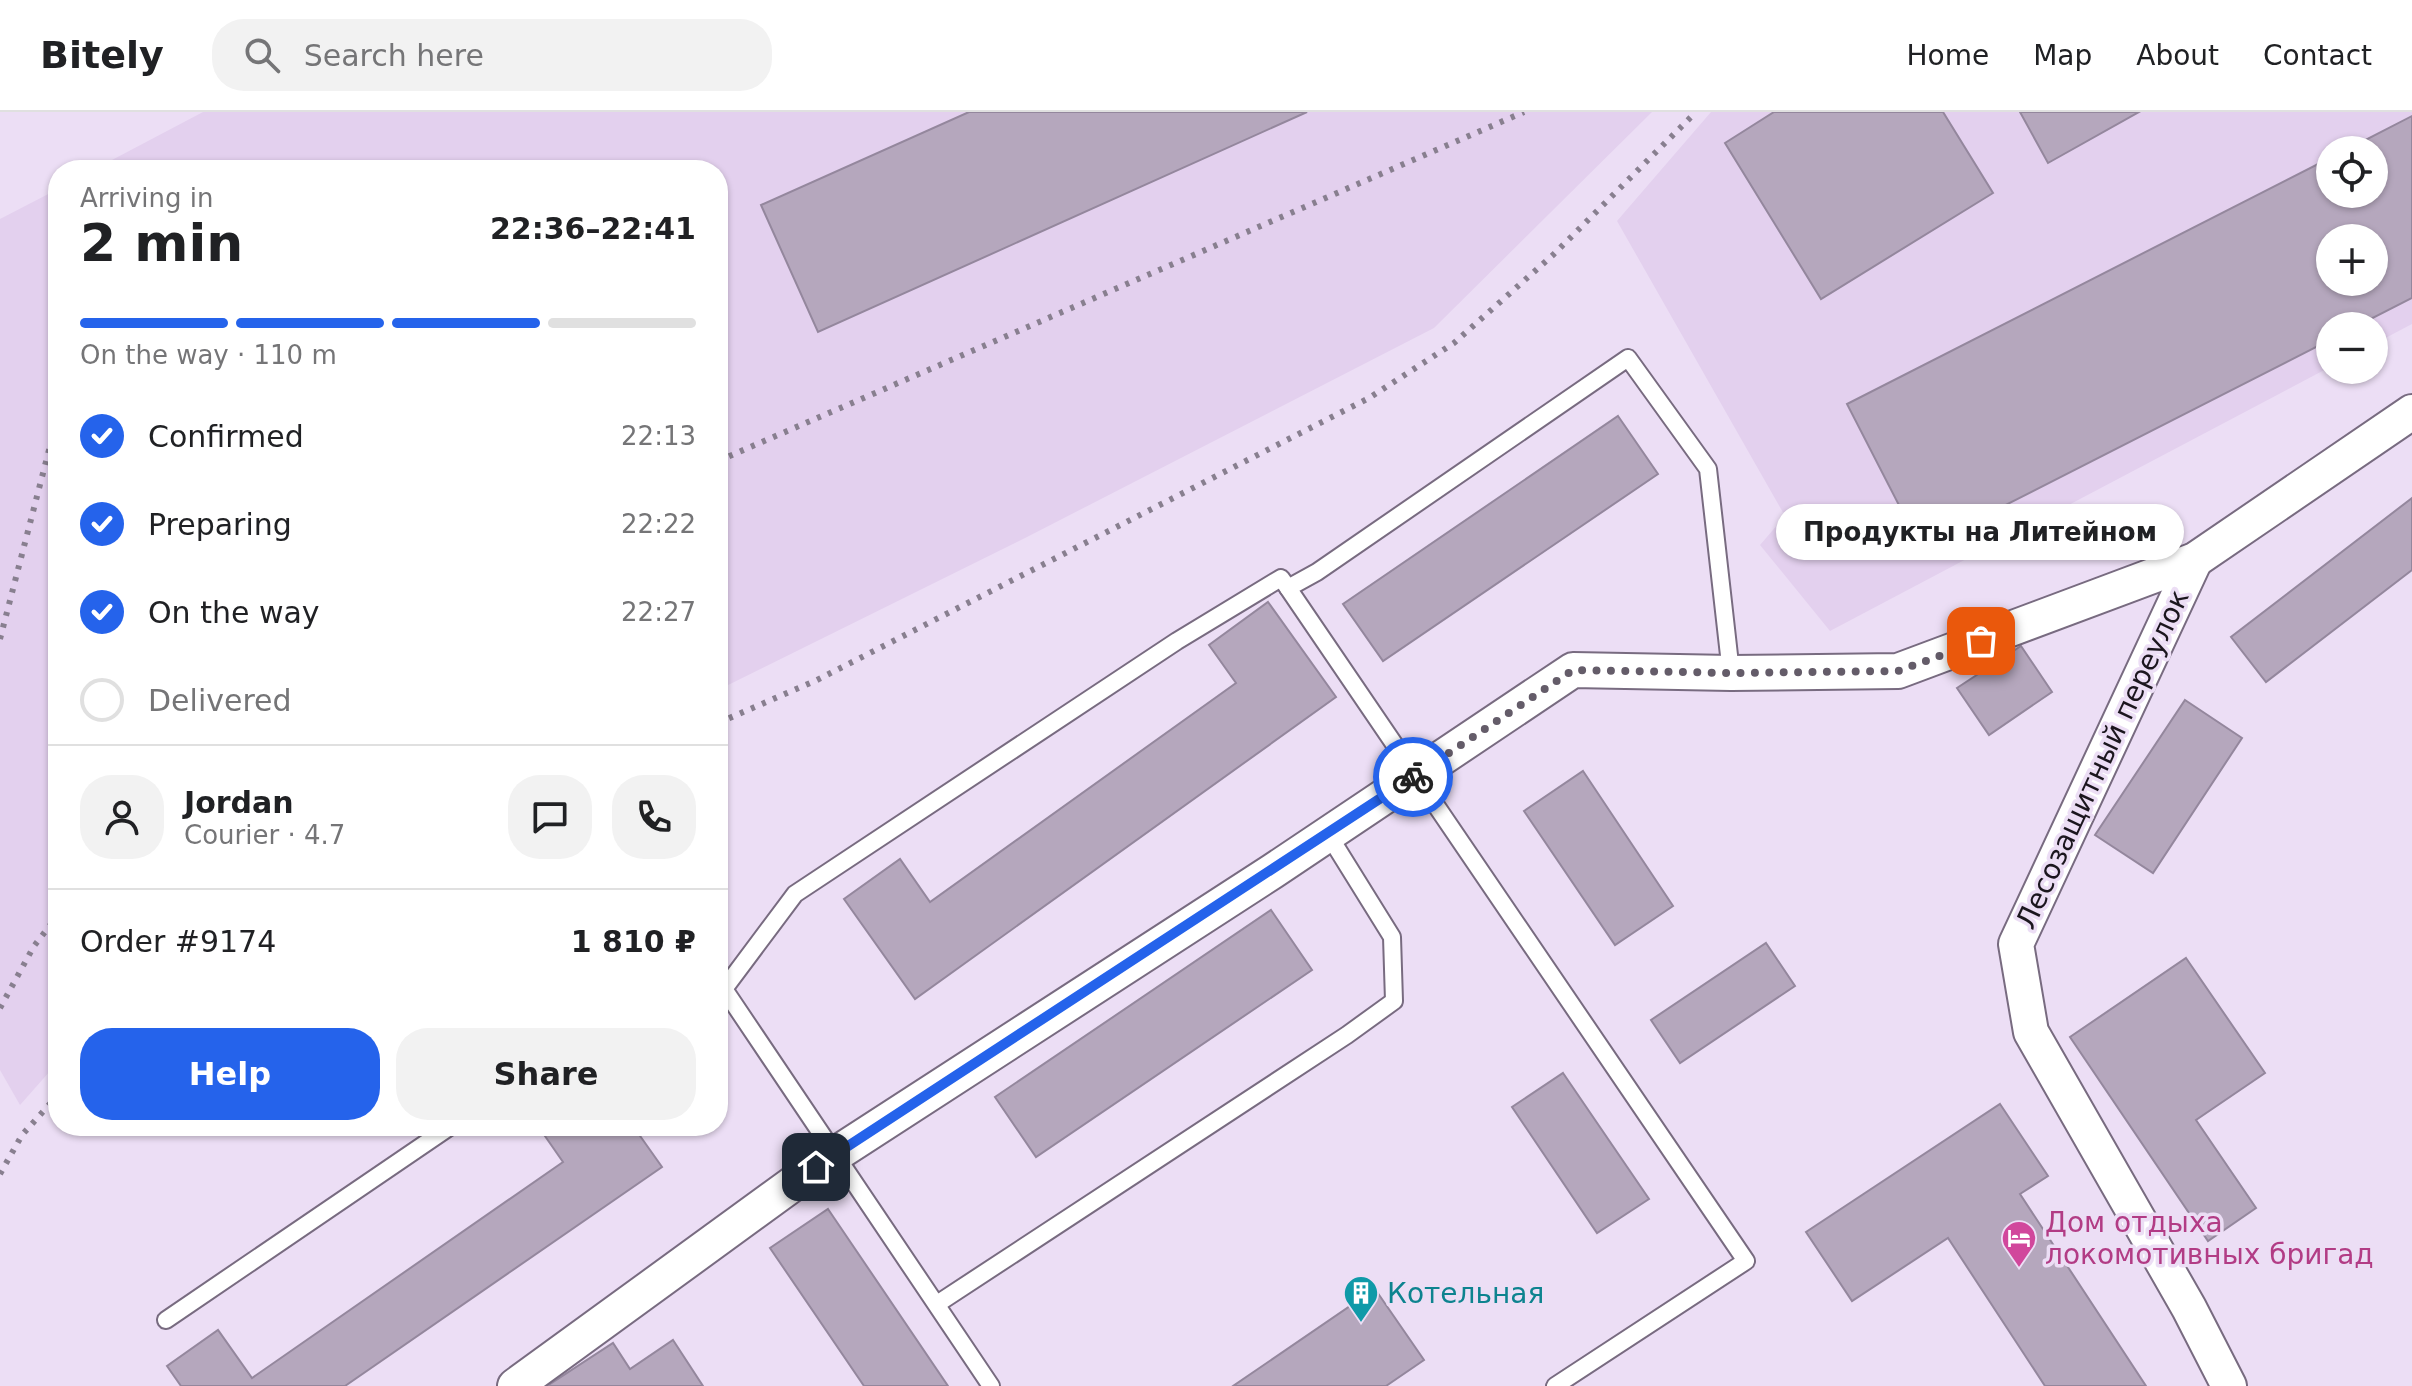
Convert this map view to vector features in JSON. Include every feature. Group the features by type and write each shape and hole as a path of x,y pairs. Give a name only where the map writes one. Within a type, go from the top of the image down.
{"street":[{"name":"Лесозащитный переулок","path":"515,1386 837,1154 1328,834 1573,670 1731,673 1898,671 2195,560 2412,412"},
{"name":"Лесозащитный переулок","path":"2195,560 2016,944 2031,1032 2189,1308 2229,1386"}],"lane":[{"path":"1288,588 1317,572 1628,358 1708,469 1731,673"},
{"path":"728,981 795,894 1177,641 1281,578 1746,1261 1555,1386"},
{"path":"937,1304 1394,1001 1392,937 1328,834"},
{"path":"728,1000 837,1154 991,1386"},
{"path":"166,1320 436,1136"}],"shaded area":[{"path":"203,112 1652,112 1434,328 1027,537 728,685 728,160 112,160"},
{"path":"1711,112 2412,112 2412,324 2388,337 2388,312 2316,312 2316,374 1830,631 1760,545 1785,516 1617,221"},
{"path":"48,194 48,1073 20,1105 0,1070 0,219"}],"building":[{"path":"969,112 1307,112 818,332 761,205"},
{"path":"1774,112 1943,112 1993,193 1821,299 1725,143"},
{"path":"2020,112 2139,112 2048,163"},
{"path":"2412,116 2412,298 2384,312 2316,312 2316,347 1921,548 1847,404 2316,165 2316,208 2388,208 2388,136 2373,136"},
{"path":"1618,416 1658,474 1383,661 1343,604"},
{"path":"2412,498 2412,570 2266,682 2231,637"},
{"path":"1268,602 1336,697 915,999 844,899 900,859 930,902 1236,683 1209,645"},
{"path":"2021,646 2052,692 1989,735 1957,688"},
{"path":"2185,700 2242,738 2153,873 2095,835"},
{"path":"1583,771 1673,906 1615,945 1524,811"},
{"path":"1271,910 1312,970 1036,1157 995,1097"},
{"path":"1766,943 1795,986 1680,1063 1651,1020"},
{"path":"2186,958 2265,1073 2196,1120 2256,1208 2208,1241 2070,1037"},
{"path":"1563,1073 1649,1199 1597,1233 1512,1107"},
{"name":"Дом отдыха локомотивных бригад","path":"2000,1104 2048,1176 2020,1194 2146,1386 2045,1386 1948,1238 1852,1301 1806,1232"},
{"path":"545,1136 640,1136 662,1167 345,1386 181,1386 167,1366 218,1330 252,1378 563,1162"},
{"path":"828,1209 948,1386 864,1386 770,1248"},
{"name":"Котельная","path":"1375,1289 1424,1360 1386,1386 1233,1386"},
{"path":"673,1340 703,1386 547,1386 613,1343 630,1369"}],"railway":[{"path":"728,457 1524,112"},
{"path":"728,719 817,680 1369,398 1454,343 1554,254 1696,112"},
{"path":"0,639 48,454"},
{"path":"0,1008 34,946 48,928"},
{"path":"0,1174 22,1135 48,1106"}],"way so far":[{"path":"1413,777 1573,670 1731,673 1898,671 1981,641"}],"place":[{"name":"Продукты на Литейном","path":"1981,641"},
{"name":"Дом отдыха локомотивных бригад","path":"2019,1269"},
{"name":"Котельная","path":"1361,1324"}],"route":[{"path":"816,1167 1413,777"}]}
